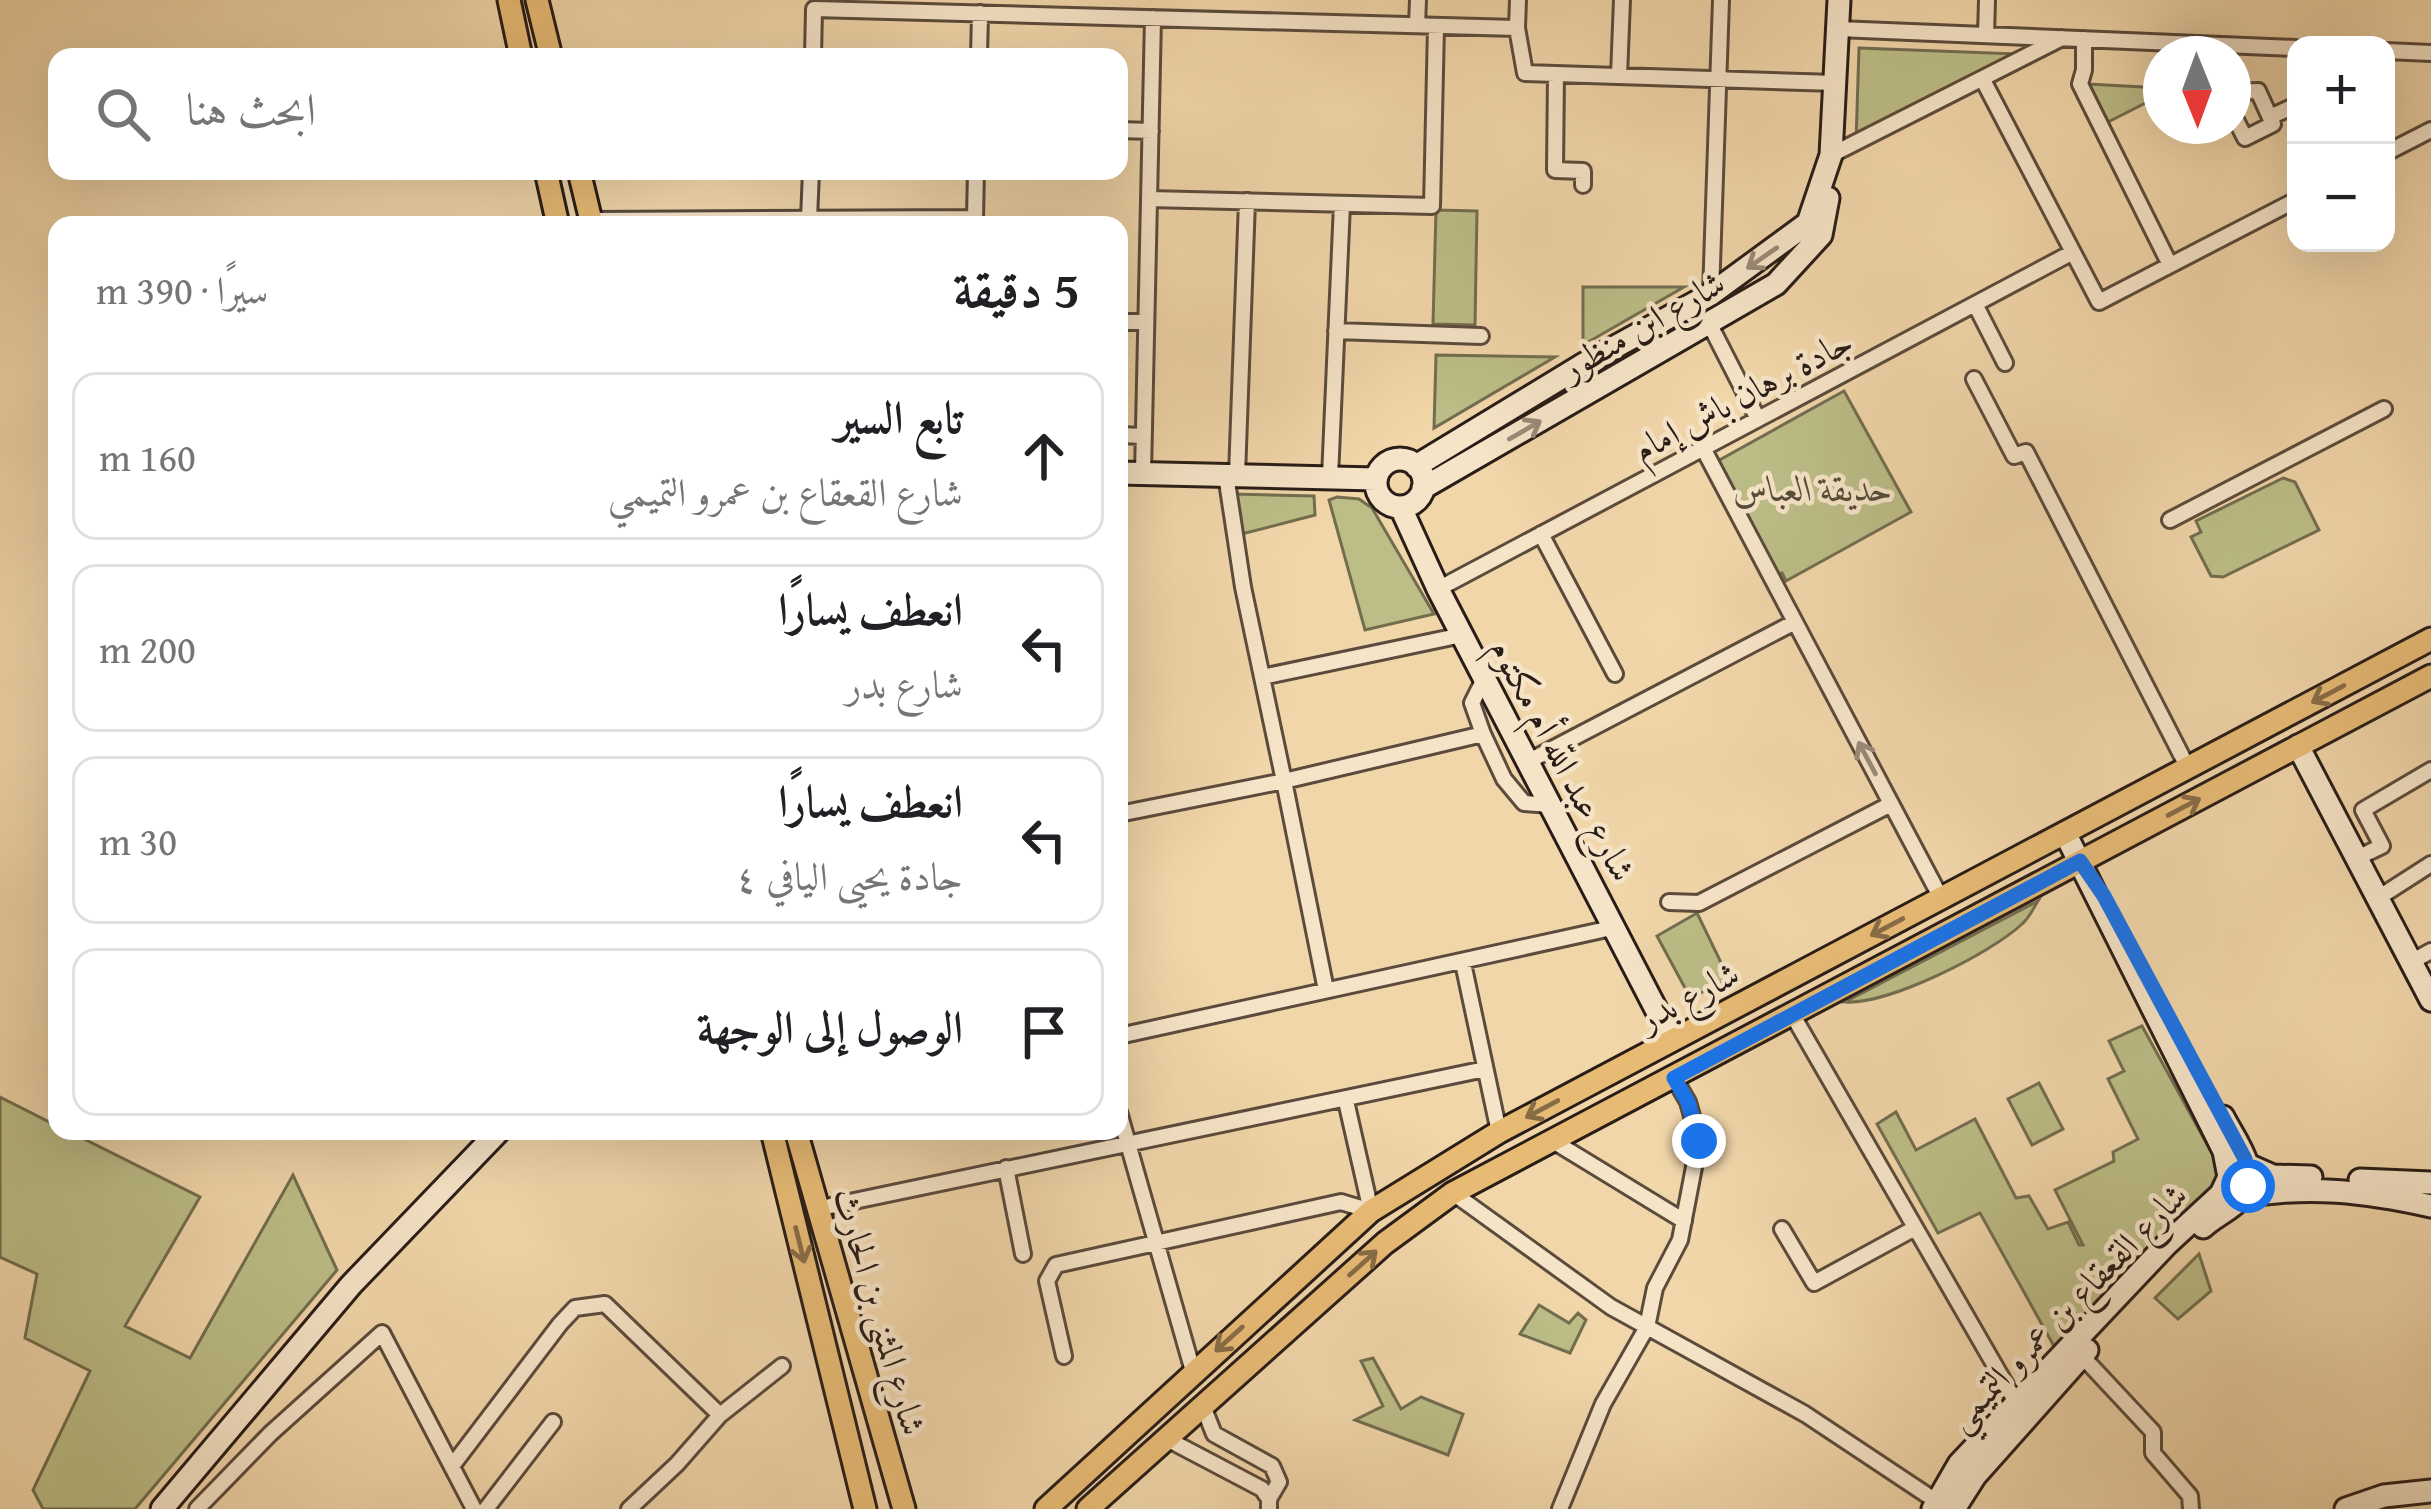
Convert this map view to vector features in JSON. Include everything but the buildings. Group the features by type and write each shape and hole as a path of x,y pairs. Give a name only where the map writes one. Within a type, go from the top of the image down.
{"main road":[{"path":"509,0 519,48"},
{"path":"537,0 548,48"},
{"name":"شارع ابن منظور","path":"1420,477 1776,284 1821,235 1829,191 1839,0"},
{"name":"شارع ابن منظور","path":"1420,477 1584,364 1711,294 1808,223 1830,161"},
{"path":"548,180 556,216"},
{"path":"580,180 589,216"},
{"path":"1396,460 1420,477 1415,502 1401,508 1381,499 1376,479 1383,466 1396,460"},
{"path":"1128,473 1376,479"},
{"name":"شارع عبد اللّه أم مكتوم","path":"1401,508 1438,589 1672,1040"},
{"name":"شارع بدر","path":"1046,1509 1371,1211 1498,1132 2431,639"},
{"name":"شارع بدر","path":"1088,1509 1385,1244 1453,1193 1792,1014 2085,871 2298,746 2431,676"},
{"path":"2298,746 2378,898 2421,957 2431,1000"},
{"name":"شارع القعقاع بن عمرو التميمي","path":"2065,833 2236,1179"},
{"path":"162,1509 351,1285 490,1140"},
{"name":"شارع المثنى بن الحارث","path":"774,1140 866,1509"},
{"name":"شارع المثنى بن الحارث","path":"798,1140 904,1509"},
{"path":"2236,1179 2273,1176 2431,1183"},
{"path":"2236,1179 2288,1190 2346,1191 2431,1206"},
{"name":"شارع القعقاع بن عمرو التميمي","path":"1941,1506 1976,1476 2206,1223 2236,1179"},
{"name":"شارع القعقاع بن عمرو التميمي","path":"1941,1506 1959,1464 2236,1179"},
{"path":"2346,1509 2384,1496 2426,1497"}],"street":[{"path":"1417,26 1418,0"},
{"path":"1518,0 1517,28 1525,73 1836,83"},
{"path":"1619,76 1622,0"},
{"path":"1711,294 1721,0"},
{"path":"1986,34 1987,0"},
{"path":"813,48 814,9 839,5 980,14 1044,8 1153,18 1517,28"},
{"path":"979,48 980,14"},
{"path":"1143,473 1153,18"},
{"path":"1149,199 1432,206 1436,26"},
{"path":"1838,29 2143,44"},
{"path":"1830,161 2062,38"},
{"path":"2084,39 2080,83 2170,265"},
{"path":"2251,48 2287,47"},
{"path":"2395,51 2431,53"},
{"path":"2395,58 2406,52"},
{"path":"1556,74 1555,170 1583,171 1583,185"},
{"path":"1983,80 2099,302 2287,205"},
{"path":"2251,92 2258,92 2273,124 2251,135"},
{"path":"2270,117 2287,109"},
{"path":"1128,130 1151,131"},
{"path":"2395,148 2431,130"},
{"path":"809,216 811,180"},
{"path":"975,216 976,180"},
{"path":"1247,201 1232,475 1243,587 1326,990"},
{"path":"1330,478 1342,204"},
{"name":"جادة برهان باش إمام","path":"1438,589 2073,252"},
{"path":"1975,304 2005,363"},
{"path":"1128,322 1146,322"},
{"path":"1709,323 1758,419"},
{"path":"1336,331 1481,336"},
{"path":"1974,379 2014,456 2026,452 2188,768"},
{"path":"2170,520 2384,409"},
{"path":"1128,436 1144,436"},
{"path":"1703,448 1941,898"},
{"path":"1541,534 1615,674"},
{"path":"1527,762 1795,622"},
{"path":"1262,677 1462,635"},
{"path":"1484,679 1472,703 1504,779 1524,803 1550,805"},
{"path":"1128,812 1483,734"},
{"path":"2357,859 2382,846 2363,810 2431,770"},
{"path":"1669,902 1700,904 1891,804"},
{"path":"2378,898 2431,864"},
{"path":"1128,1034 1616,927"},
{"path":"1463,963 1498,1132"},
{"path":"1792,1014 2017,1404"},
{"path":"816,1209 1485,1069"},
{"path":"1560,1509 1603,1404 1648,1327 1655,1288 1676,1253 1699,1141 1688,1102 1674,1078"},
{"path":"1064,1356 1047,1280 1056,1265 1341,1202 1371,1211 1346,1101"},
{"path":"1127,1140 1193,1371"},
{"path":"1553,1141 1684,1221"},
{"path":"1006,1168 1023,1254"},
{"path":"1453,1193 1611,1307 1805,1414 1941,1506"},
{"path":"1782,1229 1814,1282 1915,1228"},
{"path":"452,1466 575,1308 605,1304 720,1415"},
{"path":"197,1509 270,1434 382,1333 474,1509"},
{"path":"2082,1355 2152,1432 2155,1456 2190,1496 2191,1509"},
{"path":"629,1509 720,1415 782,1366"},
{"path":"1203,1406 1214,1434 1273,1466 1279,1482 1269,1504"},
{"path":"486,1509 553,1422"},
{"path":"1167,1438 1262,1489 1269,1504"}],"green space":[{"path":"1859,48 2018,54 1856,142"},
{"path":"2088,84 2143,87 2143,104 2108,122"},
{"path":"1436,210 1477,211 1475,325 1433,324"},
{"path":"1583,287 1684,287 1583,345"},
{"path":"1436,355 1555,357 1434,428"},
{"name":"حديقة العباس","path":"1844,391 1911,512 1786,581 1782,573 1777,575 1714,463"},
{"path":"2283,478 2295,482 2319,530 2223,577 2211,576 2191,537 2201,532 2196,521"},
{"path":"1233,494 1314,496 1315,515 1242,534"},
{"path":"1359,499 1372,508 1434,614 1365,630 1329,500"},
{"path":"2038,901 2022,924 1963,963 1911,987 1845,1002"},
{"path":"1697,913 1729,979 1701,993 1685,988 1657,936"},
{"path":"2142,1026 2220,1168 2220,1184 2055,1348 1980,1213 1938,1233 1877,1124 1896,1112 1916,1150 1975,1119 2016,1198 2029,1196 2048,1229 2068,1222 2083,1245 2055,1190 2114,1161 2113,1152 2138,1139 2108,1079 2124,1071 2109,1041"},
{"path":"2039,1083 2063,1129 2032,1145 2008,1099"},
{"path":"0,1097 48,1121 48,1140 86,1140 200,1197 125,1326 190,1358 293,1175 337,1270 135,1509 43,1509 33,1490 90,1371 25,1338 37,1274 0,1257"},
{"path":"2199,1254 2211,1291 2178,1319 2155,1298"},
{"path":"1539,1305 1569,1323 1578,1313 1586,1320 1570,1353 1520,1334"},
{"path":"1373,1358 1401,1409 1421,1397 1463,1414 1448,1455 1355,1420 1383,1406 1361,1361"}],"route":[{"path":"1699,1141 1688,1102 1674,1078 2080,861 2104,896 2245,1159 2248,1186"}]}
